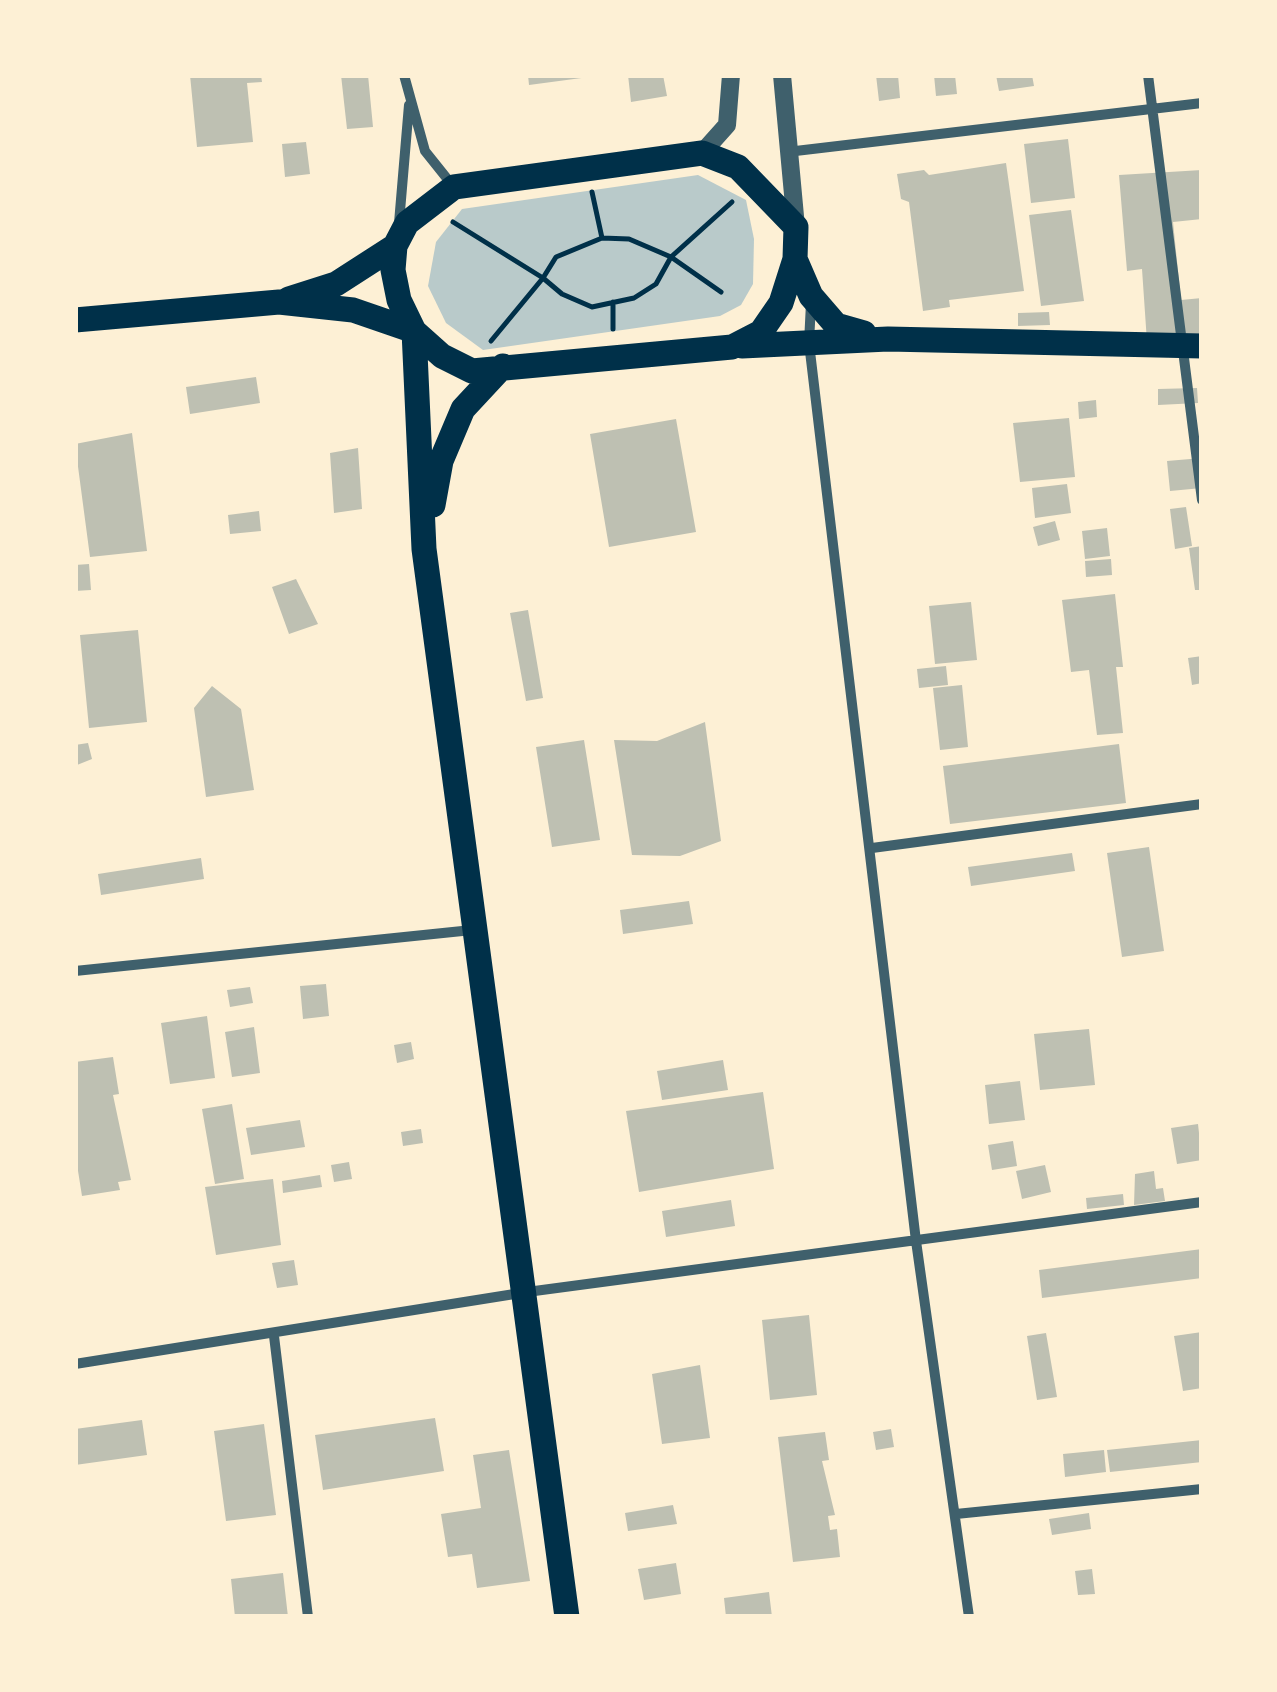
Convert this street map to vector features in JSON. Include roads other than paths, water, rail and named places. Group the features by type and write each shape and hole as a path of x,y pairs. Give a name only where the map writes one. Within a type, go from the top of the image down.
{"main road":[{"path":"732,347 761,332 781,304 794,259 796,227 738,167 702,153 454,186 407,223 397,243 393,270 399,300 414,331 442,356 472,371 493,358 888,340 1193,344"},
{"path":"279,302 336,284 397,243"},
{"path":"794,259 811,296 836,326 888,340"},
{"path":"75,320 279,302 353,310 414,331"},
{"path":"414,331 424,549 472,930 527,1292 566,1617"},
{"path":"424,549 441,461 463,409 493,358"}],"street":[{"path":"404,75 425,151 454,186"},
{"path":"702,153 727,126 731,75"},
{"path":"782,75 786,152 796,227"},
{"path":"1148,75 1193,344 1202,500"},
{"path":"786,152 1202,103"},
{"path":"397,243 409,104"},
{"path":"811,296 809,343 916,1240 968,1617"},
{"path":"872,848 1202,804"},
{"path":"75,971 472,930"},
{"path":"75,1364 274,1336 527,1292 1202,1202"},
{"path":"274,1336 308,1617"},
{"path":"956,1514 1202,1489"}]}
